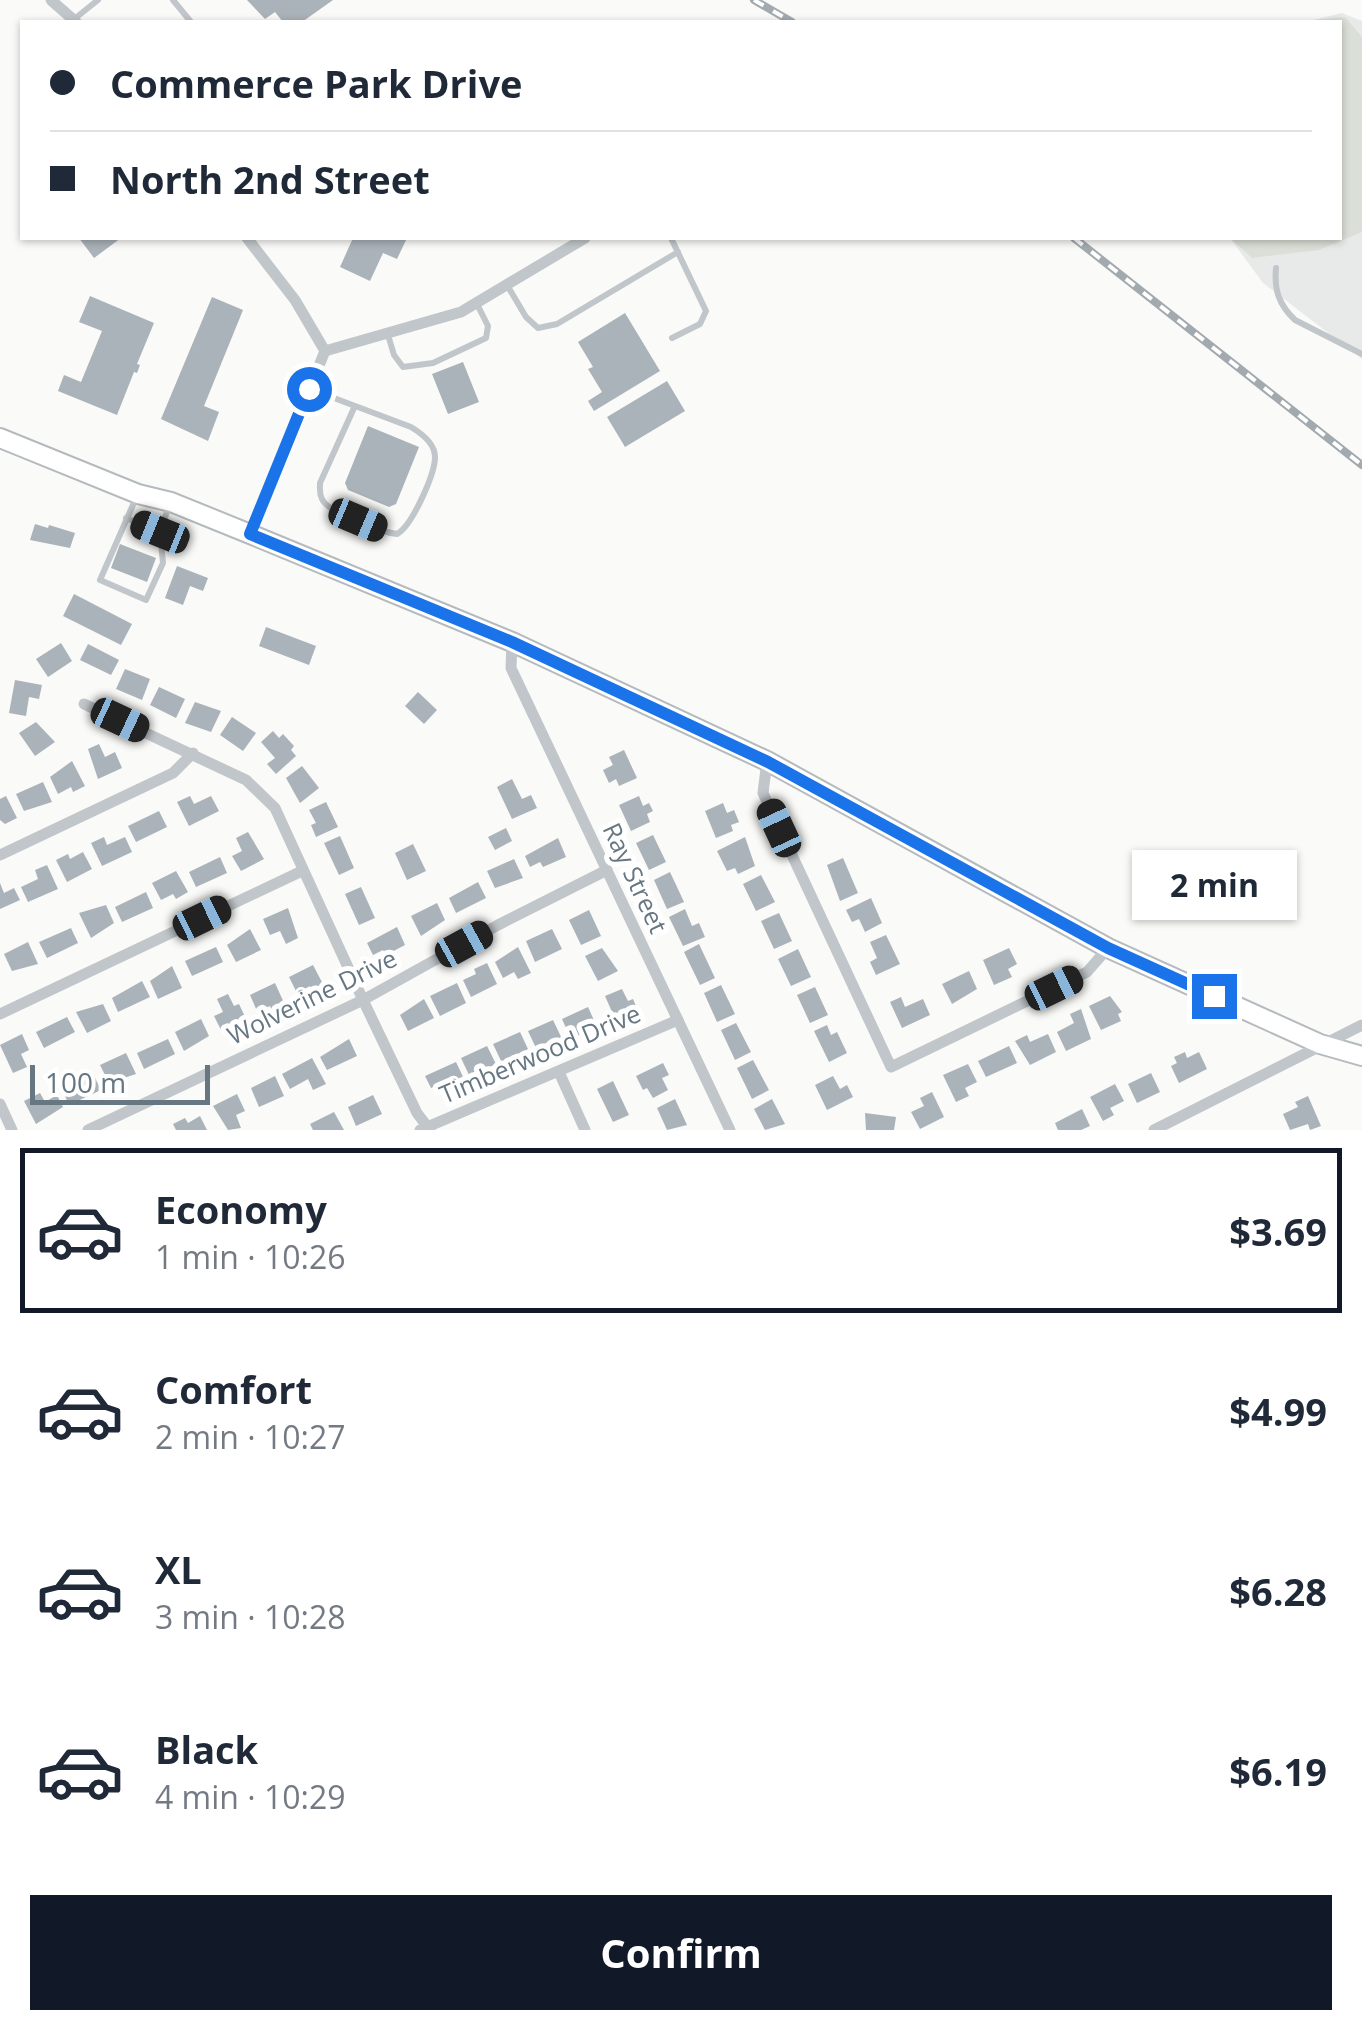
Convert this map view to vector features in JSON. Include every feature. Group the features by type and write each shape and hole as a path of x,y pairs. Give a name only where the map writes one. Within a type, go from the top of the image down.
{"main road":[{"path":"0,438 138,494 171,502 512,642 768,762 1108,948 1320,1044 1362,1056"}],"street":[{"path":"52,0 73,20"},
{"path":"249,240 295,300 325,351"},
{"path":"325,351 445,318 477,304 583,240"},
{"path":"250,534 325,351"},
{"name":"Ray Street","path":"512,642 512,668 730,1130"},
{"path":"84,704 246,780 275,808 362,1000 426,1129"},
{"path":"0,855 173,774 193,753"},
{"path":"768,762 763,793 890,1066 1086,972 1108,948"},
{"path":"0,1014 302,870"},
{"name":"Wolverine Drive","path":"88,1130 362,1000 607,870"},
{"name":"Timberwood Drive","path":"426,1129 678,1020"},
{"path":"1155,1130 1362,1025"},
{"path":"559,1072 585,1130"},
{"path":"0,1104 12,1130"}],"lane":[{"path":"75,20 98,0"},
{"path":"173,0 189,20"},
{"path":"672,240 706,310 700,324 672,338"},
{"path":"506,285 526,317 538,328 557,324 678,252"},
{"path":"1276,268 1274,285 1286,312 1362,354"},
{"path":"388,335 394,355 404,366 433,364 486,338 488,326 477,304"},
{"path":"309,389 410,427 423,434 432,446 435,458 412,522 398,534 330,508 320,494 320,483 354,408"},
{"path":"138,494 100,580 146,600 162,564 160,532 171,502"},
{"path":"126,518 160,532"}],"shaded area":[{"path":"1342,13 1362,21 1362,359 1263,283 1231,240 1342,240 1342,20 1313,20"},
{"path":"1345,17 1362,37 1362,232 1319,250 1252,258 1232,240 1342,240 1342,20 1317,20"}],"building":[{"path":"247,0 333,0 305,20 281,20 275,12 265,19"},
{"path":"80,240 118,240 94,258"},
{"path":"352,240 406,240 397,259 383,253 370,281 340,267"},
{"path":"90,296 154,323 117,415 58,391 64,375 81,382 102,331 79,322"},
{"path":"212,297 243,310 204,406 219,412 208,441 161,419"},
{"path":"625,313 660,371 594,411 588,401 602,392 578,342"},
{"path":"463,362 479,402 448,414 432,374"},
{"path":"667,381 685,411 625,447 607,417"},
{"path":"368,426 419,447 396,504 389,507 348,490 345,483"},
{"path":"35,524 75,533 70,548 30,540"},
{"path":"120,544 156,558 147,582 111,568"},
{"path":"177,566 208,578 203,591 190,586 183,605 165,598"},
{"path":"74,594 132,624 121,645 63,616"},
{"path":"266,627 316,646 309,665 259,646"},
{"path":"61,643 72,661 48,677 36,659"},
{"path":"88,644 119,660 111,675 80,660"},
{"path":"125,669 150,679 142,700 116,689"},
{"path":"15,680 42,685 39,699 29,697 26,716 9,713"},
{"path":"159,687 185,699 176,718 150,705"},
{"path":"418,692 437,710 424,724 405,706"},
{"path":"195,702 221,711 211,732 185,723"},
{"path":"232,717 256,733 243,751 220,735"},
{"path":"36,722 55,742 35,756 19,733"},
{"path":"273,731 279,738 283,734 294,746 291,750 296,756 276,774 267,764 275,758 261,742"},
{"path":"99,744 105,757 115,752 122,768 98,779 88,749"},
{"path":"624,750 637,778 619,786 616,779 609,783 603,770 613,765 609,757"},
{"path":"72,761 85,786 73,792 71,787 58,794 50,777"},
{"path":"302,766 319,788 300,803 286,778"},
{"path":"512,779 522,799 531,795 537,808 512,819 497,787"},
{"path":"43,782 52,802 24,811 16,794"},
{"path":"6,796 17,818 5,824 0,820 0,799"},
{"path":"190,796 194,804 211,796 219,811 189,826 177,802"},
{"path":"639,796 643,806 649,803 653,811 647,814 650,822 631,831 619,805"},
{"path":"326,802 338,827 316,837 311,825 316,823 309,810"},
{"path":"723,803 727,813 734,810 739,822 731,825 733,831 716,838 705,811"},
{"path":"159,811 167,827 136,842 128,826"},
{"path":"506,828 512,841 495,850 488,837"},
{"path":"248,832 264,859 241,871 232,856 242,851 236,838"},
{"path":"653,835 666,862 649,870 636,843"},
{"path":"340,836 354,868 339,875 324,843"},
{"path":"104,837 107,845 125,837 132,852 102,866 91,843"},
{"path":"745,837 755,866 738,874 735,868 727,871 717,851"},
{"path":"558,838 566,857 543,867 540,862 530,867 525,856"},
{"path":"413,844 426,871 407,880 395,853"},
{"path":"83,852 92,869 67,882 56,860 68,854 70,859"},
{"path":"220,857 227,873 196,887 189,872"},
{"path":"843,858 858,893 840,901 827,865"},
{"path":"514,859 523,878 495,888 487,871"},
{"path":"47,865 58,889 28,902 21,887 38,879 35,870"},
{"path":"176,871 188,892 176,899 173,894 161,900 152,883"},
{"path":"670,872 684,902 667,909 654,880"},
{"path":"761,875 775,902 756,911 743,884"},
{"path":"478,882 486,898 456,913 449,898"},
{"path":"0,883 4,893 14,888 20,900 0,909"},
{"path":"361,887 375,918 359,925 345,894"},
{"path":"146,892 153,908 122,922 115,907"},
{"path":"871,898 882,923 865,932 859,919 852,922 846,910"},
{"path":"437,903 445,920 421,936 411,916"},
{"path":"106,905 114,923 91,938 79,913"},
{"path":"288,908 298,938 286,944 280,931 270,935 263,919"},
{"path":"685,909 692,926 699,923 705,937 683,946 669,917"},
{"path":"589,910 601,936 581,945 569,920"},
{"path":"779,913 792,941 774,949 761,921"},
{"path":"397,927 405,945 386,955 383,950 373,955 367,943"},
{"path":"71,928 78,943 47,958 39,942"},
{"path":"250,929 261,950 236,962 227,945"},
{"path":"552,929 562,949 535,962 526,941"},
{"path":"886,935 900,964 876,975 870,962 877,958 870,942"},
{"path":"28,942 38,964 12,971 4,954"},
{"path":"699,944 715,978 700,985 684,952"},
{"path":"216,947 223,962 192,976 185,961"},
{"path":"518,947 531,973 518,979 514,972 503,978 495,962"},
{"path":"602,948 618,971 598,981 585,956"},
{"path":"1009,948 1017,964 1008,969 1012,977 994,985 983,960"},
{"path":"798,949 811,977 791,986 778,959"},
{"path":"487,963 497,984 471,997 463,980"},
{"path":"313,965 324,986 312,992 310,986 297,993 289,977"},
{"path":"172,966 182,988 158,999 150,981"},
{"path":"969,971 977,989 952,1004 942,984"},
{"path":"142,981 150,997 118,1012 112,998"},
{"path":"275,983 285,1005 272,1011 270,1006 257,1011 250,995"},
{"path":"457,983 466,1003 440,1016 430,996"},
{"path":"721,985 735,1014 717,1022 704,993"},
{"path":"815,987 828,1015 810,1023 797,995"},
{"path":"622,989 628,1001 633,999 638,1011 616,1021 605,996"},
{"path":"228,994 234,1006 239,1004 247,1021 222,1032 214,1016 223,1012 217,999"},
{"path":"1110,996 1122,1012 1118,1014 1121,1021 1101,1030 1089,1006"},
{"path":"901,997 905,1007 923,999 930,1015 902,1028 890,1002"},
{"path":"424,999 434,1018 408,1031 400,1015"},
{"path":"103,1004 111,1021 87,1033 76,1012"},
{"path":"588,1007 597,1027 571,1039 562,1019"},
{"path":"1081,1009 1091,1039 1066,1051 1057,1032 1074,1023 1070,1014"},
{"path":"67,1017 75,1032 44,1048 36,1032"},
{"path":"201,1019 209,1036 184,1051 175,1032"},
{"path":"553,1020 563,1041 536,1048 528,1031"},
{"path":"736,1023 751,1052 735,1060 721,1030"},
{"path":"827,1025 831,1035 837,1032 847,1053 829,1062 814,1031"},
{"path":"520,1032 528,1049 503,1065 493,1044"},
{"path":"22,1034 29,1050 21,1054 27,1067 13,1073 0,1045"},
{"path":"1048,1034 1056,1052 1030,1065 1015,1041 1027,1035 1030,1042"},
{"path":"168,1039 175,1054 144,1069 137,1053"},
{"path":"349,1039 357,1056 327,1070 320,1057"},
{"path":"487,1046 496,1064 470,1077 461,1058"},
{"path":"1009,1046 1017,1063 986,1077 978,1061"},
{"path":"1185,1052 1187,1058 1199,1052 1207,1069 1179,1083 1171,1066 1177,1063 1174,1057"},
{"path":"126,1053 136,1074 109,1083 100,1065"},
{"path":"312,1058 326,1084 313,1090 308,1079 290,1089 282,1074"},
{"path":"753,1060 769,1090 752,1099 737,1068"},
{"path":"456,1062 464,1079 444,1088 442,1084 431,1088 425,1076"},
{"path":"663,1063 669,1075 662,1078 668,1090 653,1098 647,1088 643,1090 636,1076"},
{"path":"968,1064 977,1082 965,1088 969,1096 956,1102 943,1075"},
{"path":"1151,1073 1160,1092 1137,1103 1128,1084"},
{"path":"93,1074 101,1090 69,1105 62,1089"},
{"path":"275,1076 284,1096 259,1107 251,1088"},
{"path":"833,1076 840,1089 847,1085 853,1097 827,1110 815,1085"},
{"path":"613,1081 629,1115 613,1122 597,1089"},
{"path":"1115,1084 1124,1101 1110,1108 1114,1115 1103,1121 1090,1097"},
{"path":"932,1092 944,1117 920,1129 911,1112 924,1106 920,1098"},
{"path":"40,1093 45,1102 57,1095 63,1107 36,1124 24,1101"},
{"path":"237,1094 245,1111 236,1115 241,1128 228,1130 213,1106"},
{"path":"373,1095 382,1114 356,1126 348,1107"},
{"path":"1308,1096 1321,1126 1310,1130 1308,1124 1290,1130 1283,1114 1298,1107 1295,1102"},
{"path":"675,1099 687,1125 667,1130 657,1108"},
{"path":"772,1099 785,1124 765,1130 754,1109"},
{"path":"1082,1109 1090,1126 1058,1130 1055,1123"},
{"path":"334,1112 344,1130 313,1130 310,1124"},
{"path":"865,1113 896,1117 894,1130 866,1130"},
{"path":"200,1116 207,1130 176,1130 173,1124 185,1118 188,1123"}],"railway":[{"path":"754,0 789,20"},
{"path":"1077,240 1362,465"}],"route":[{"path":"309,389 250,534 512,642 768,762 1108,948 1214,996"}]}
